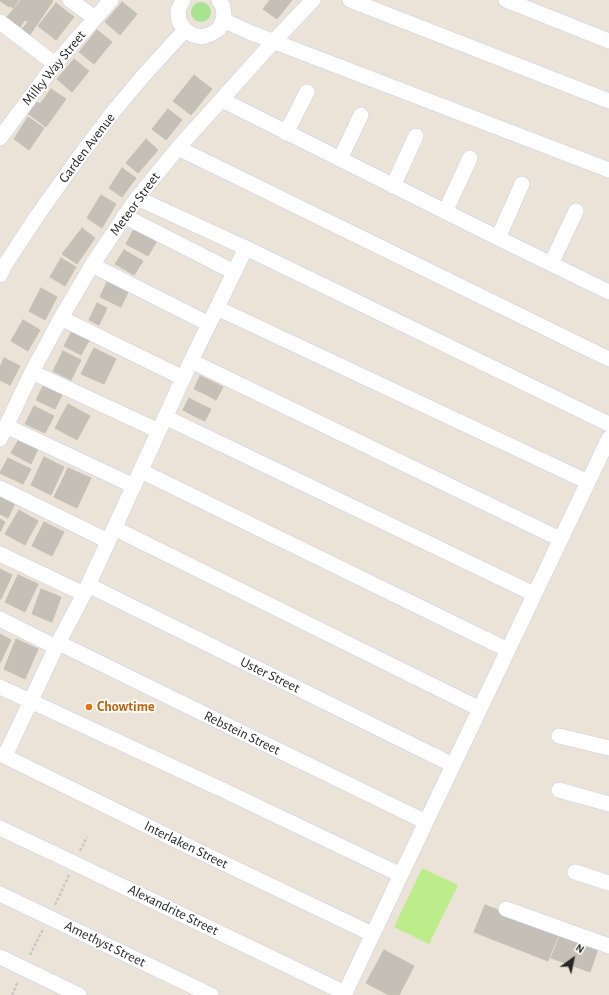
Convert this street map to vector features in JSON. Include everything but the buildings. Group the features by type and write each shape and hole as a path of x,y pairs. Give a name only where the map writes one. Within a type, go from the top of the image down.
{"street":[{"path":"70,0 95,18"},
{"name":"Milky Way Street","path":"0,138 55,64 111,0"},
{"path":"183,0 178,10 179,21 185,30 193,35 202,37 219,29 224,14 223,7 219,0"},
{"name":"Meteor Street","path":"3,432 32,372 61,318 124,216 178,148 313,0"},
{"path":"350,0 609,102"},
{"path":"506,0 609,41"},
{"path":"223,20 274,42 609,170"},
{"path":"0,22 55,64"},
{"name":"Garden Avenue","path":"0,275 37,216 79,157 113,112 185,30"},
{"path":"286,133 307,92"},
{"path":"222,100 551,264 607,287"},
{"path":"340,159 362,115"},
{"path":"393,186 416,136"},
{"path":"178,148 609,359"},
{"path":"445,212 470,158"},
{"path":"498,238 522,184"},
{"path":"137,198 246,248 609,424"},
{"path":"551,264 576,212"},
{"path":"124,216 234,272"},
{"path":"2,755 31,701 57,645 86,590 191,361 246,248"},
{"path":"92,266 209,324"},
{"path":"217,308 588,482"},
{"path":"61,318 184,378"},
{"path":"191,361 560,540"},
{"path":"32,372 159,431"},
{"path":"165,418 534,594"},
{"path":"3,432 134,486"},
{"path":"345,994 372,934 609,438"},
{"path":"141,471 508,650"},
{"path":"0,488 108,541"},
{"path":"114,528 480,709"},
{"name":"Uster Street","path":"0,554 86,590 453,765"},
{"name":"Rebstein Street","path":"0,619 249,736 426,822"},
{"path":"0,687 223,790 401,875"},
{"path":"559,736 609,748"},
{"name":"Interlaken Street","path":"2,755 372,934"},
{"path":"559,790 609,804"},
{"name":"Alexandrite Street","path":"0,828 82,866 345,994"},
{"path":"575,872 609,883"},
{"name":"Amethyst Street","path":"0,894 211,995"},
{"path":"506,909 609,946"},
{"path":"0,957 79,995"}],"green space":[{"path":"201,2 208,5 211,12 208,19 201,22 194,19 191,12 194,5"},
{"path":"422,868 458,885 429,944 394,927"}],"place":[{"name":"Chowtime","path":"89,707"}]}
